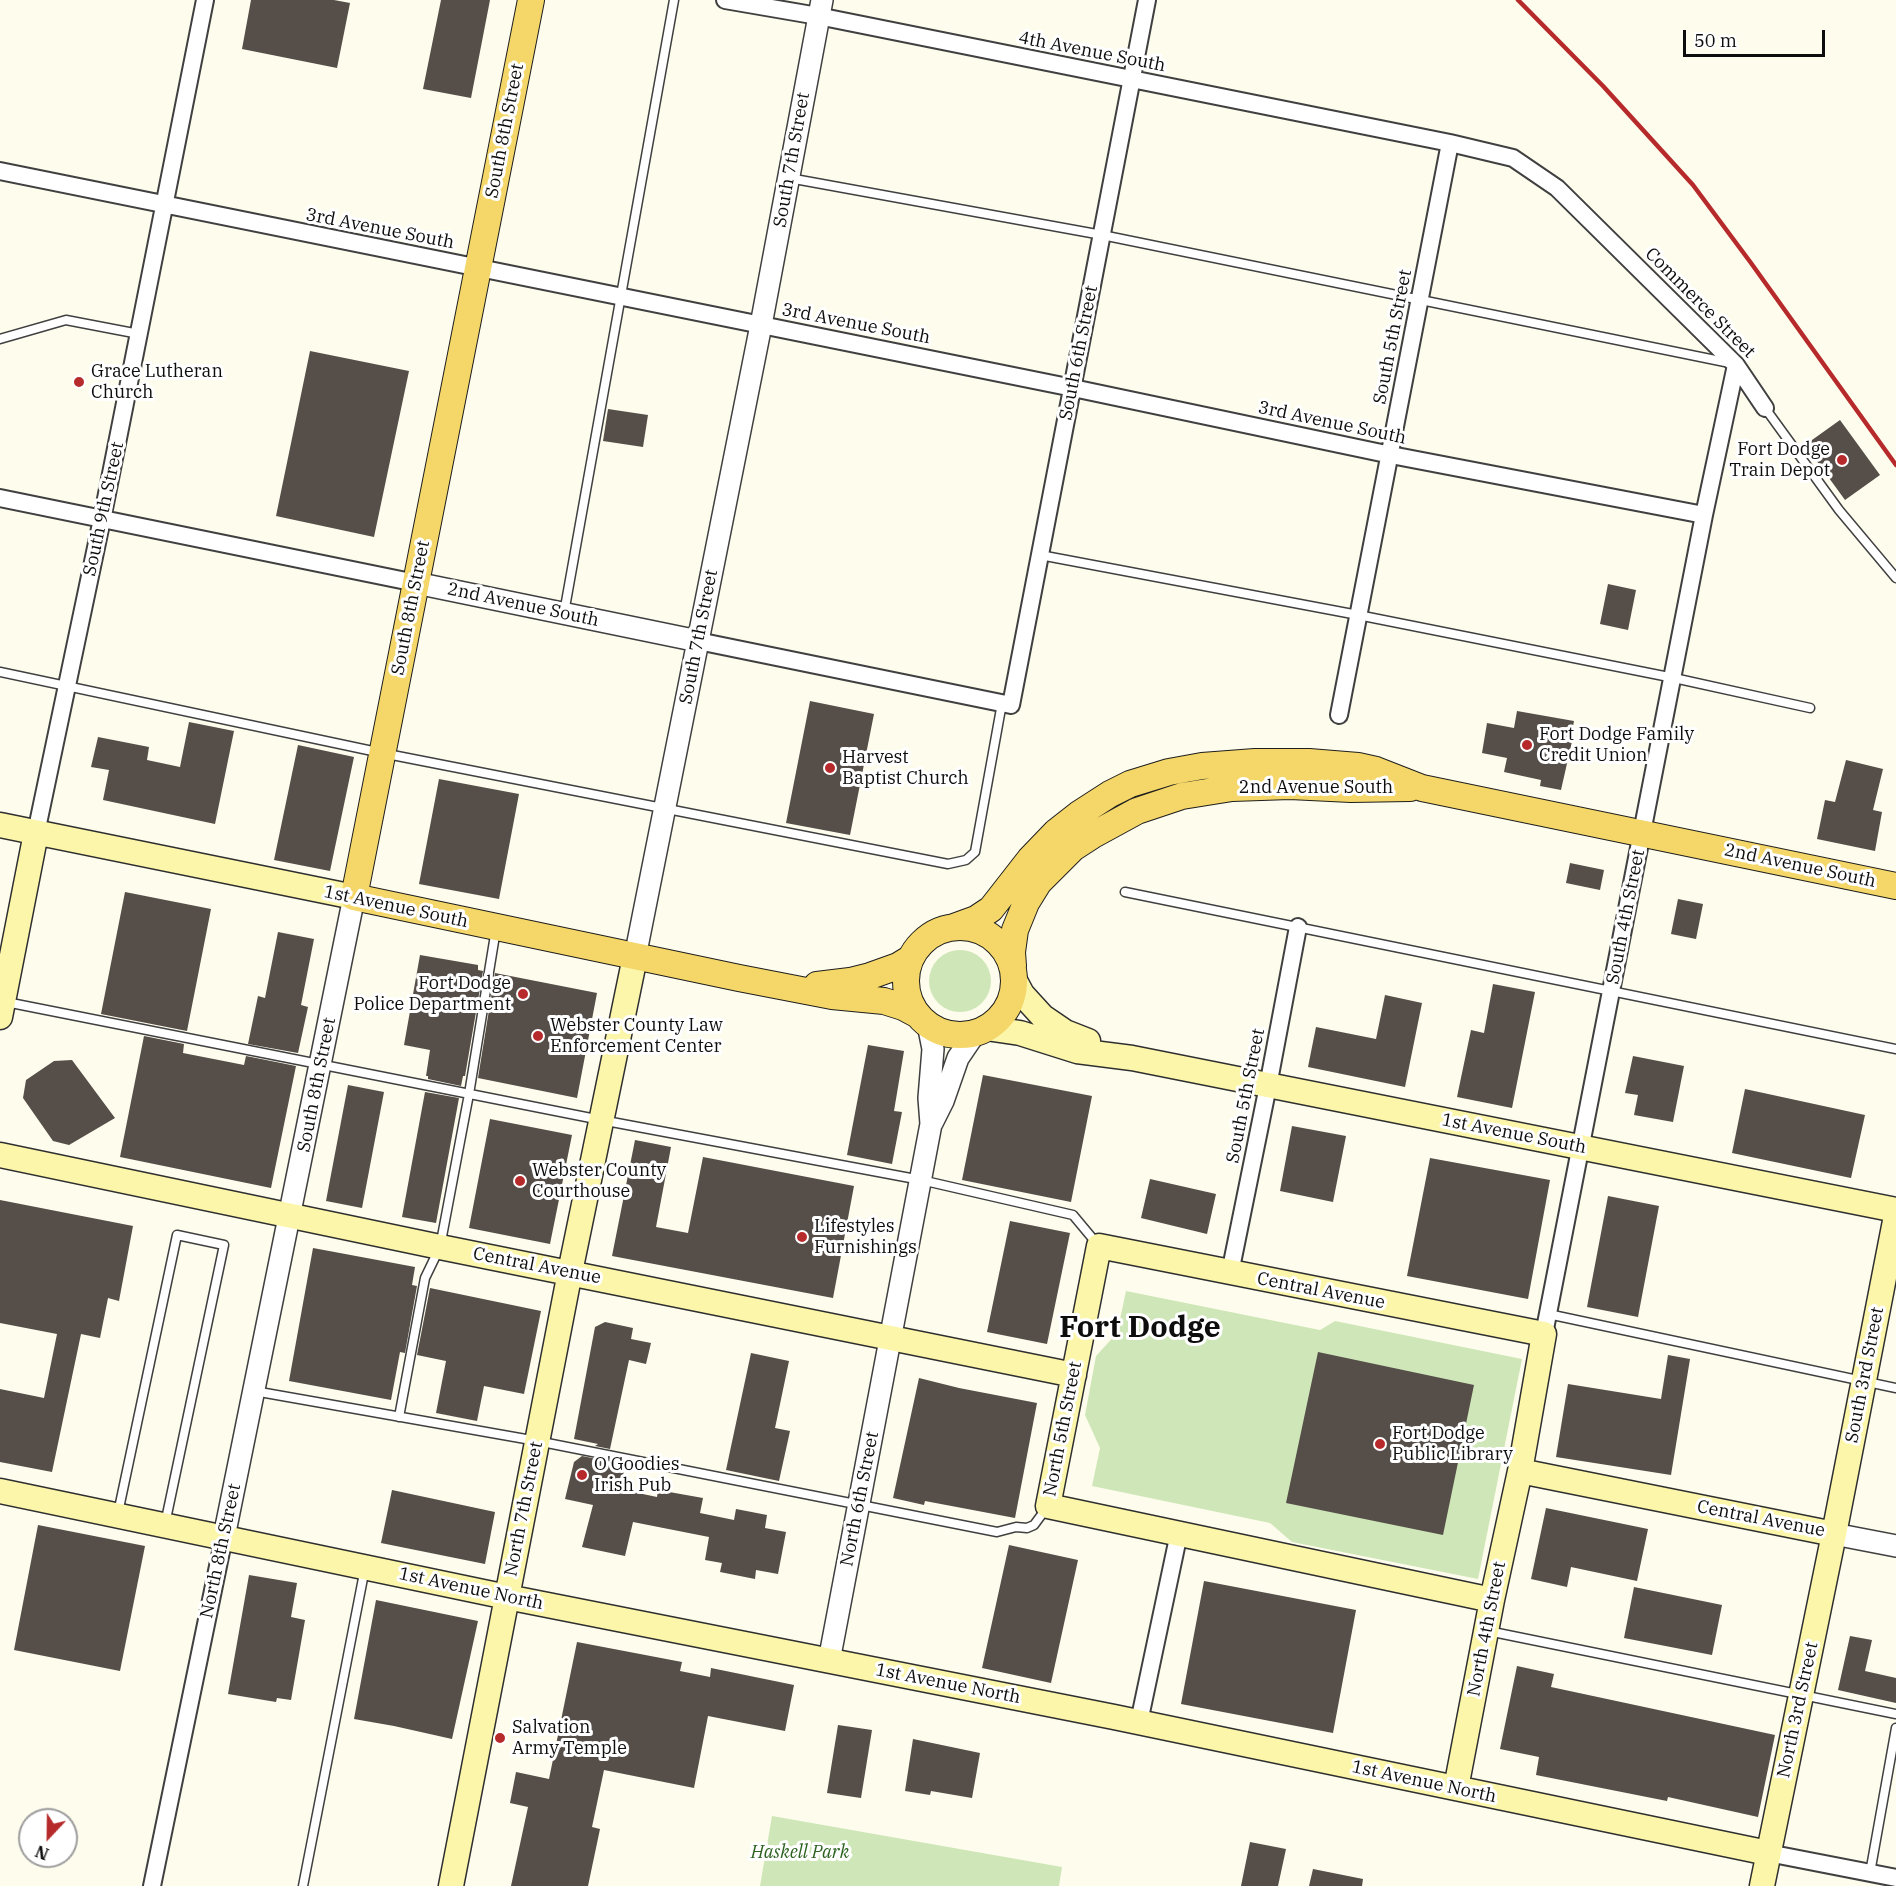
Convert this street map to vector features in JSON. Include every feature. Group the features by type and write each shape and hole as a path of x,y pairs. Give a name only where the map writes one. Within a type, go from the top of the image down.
{"main road":[{"name":"South 8th Street","path":"354,897 531,0"},
{"name":"2nd Avenue South","path":"954,927 976,919 991,909 1035,853 1056,832 1078,814 1110,794 1152,777 1228,763 1309,762 1365,767 1422,788 1896,886"},
{"name":"2nd Avenue South","path":"1014,973 1013,942 1020,918 1033,892 1047,873 1073,848 1144,808 1182,796 1259,786 1351,789 1422,788"},
{"name":"1st Avenue South","path":"0,825 635,957 850,999 884,1001 952,1034 981,1030 1020,1033 1077,1051 1132,1059 1896,1210"},
{"name":"South 9th Street","path":"1,1006 36,832"},
{"name":"1st Avenue South","path":"793,987 850,981 887,970 911,958 923,941 932,934 954,927 965,927 986,933 1004,948 1022,994 1043,1017 1065,1032 1132,1059"},
{"name":"South 7th Street","path":"570,1272 635,957"},
{"path":"911,958 906,980 907,992 923,1019"},
{"path":"981,1030 1004,1013 1010,1002 1014,973"},
{"name":"Central Avenue","path":"0,1155 1074,1376"},
{"name":"South 3rd Street","path":"1834,1534 1896,1216"},
{"name":"Central Avenue","path":"1099,1246 1230,1273 1546,1324"},
{"name":"North 5th Street","path":"1048,1506 1099,1246"},
{"name":"North 7th Street","path":"451,1886 570,1272"},
{"name":"South 4th Street","path":"1520,1471 1546,1324"},
{"name":"Central Avenue","path":"1520,1471 1834,1534"},
{"name":"North 4th Street","path":"1456,1788 1492,1600 1520,1471"},
{"name":"1st Avenue North","path":"0,1491 507,1598 1139,1722 1768,1853"},
{"path":"1048,1506 1492,1600"},
{"name":"North 3rd Street","path":"1762,1886 1834,1534"}],"street":[{"name":"South 9th Street","path":"36,832 102,519 205,0"},
{"name":"4th Avenue South","path":"725,0 820,8 1132,80 1450,143"},
{"name":"South 6th Street","path":"1007,704 1040,555 1147,0"},
{"name":"South 7th Street","path":"635,957 761,325 820,8"},
{"name":"South 5th Street","path":"1339,715 1450,143"},
{"name":"Commerce Street","path":"1450,143 1513,158 1557,188 1736,365 1765,408"},
{"name":"3rd Avenue South","path":"0,171 1073,388 1391,455 1704,515"},
{"name":"South 4th Street","path":"1546,1324 1674,678 1704,515 1736,365"},
{"name":"2nd Avenue South","path":"0,498 1007,704"},
{"name":"South 8th Street","path":"290,1216 354,897"},
{"name":"South 5th Street","path":"1230,1273 1298,927"},
{"path":"923,1019 933,1049 929,1098 932,1124"},
{"path":"890,1337 932,1124 944,1101 958,1058 981,1030"},
{"name":"North 8th Street","path":"152,1886 290,1216"},
{"name":"North 6th Street","path":"829,1661 890,1337"},
{"path":"1139,1722 1179,1533"},
{"name":"Central Avenue","path":"1834,1534 1896,1546"},
{"name":"1st Avenue North","path":"1768,1853 1896,1878"}],"lane":[{"path":"564,614 674,0"},
{"path":"789,178 1102,235 1736,365"},
{"path":"0,339 66,320 139,334"},
{"name":"Commerce Street","path":"1765,408 1839,510 1896,578"},
{"path":"1040,555 1358,615 1674,678 1810,708"},
{"path":"0,672 382,753 948,864 966,860 975,852 1007,704"},
{"path":"1125,892 1896,1049"},
{"path":"399,1417 425,1278 440,1247 469,1094 496,928"},
{"path":"1,1006 321,1063 601,1120 921,1180 1073,1215 1099,1246"},
{"path":"118,1515 177,1235 224,1245 165,1524"},
{"path":"1546,1324 1896,1388"},
{"path":"254,1391 537,1441 997,1532 1034,1525 1048,1506"},
{"path":"303,1886 365,1567"},
{"path":"1486,1631 1896,1714"},
{"path":"1870,1873 1896,1728"}],"green space":[{"path":"960,950 977,955 982,959 986,964 991,981 986,998 982,1003 977,1007 960,1012 943,1007 938,1003 934,998 929,981 934,964 938,959 943,955"},
{"path":"1126,1291 1320,1330 1335,1321 1522,1359 1478,1579 1292,1542 1270,1523 1092,1486 1100,1448 1085,1415 1096,1356 1117,1333"},
{"name":"Haskell Park","path":"772,1816 1062,1867 1059,1886 760,1886"}],"building":[{"path":"251,0 334,0 350,3 337,68 242,49"},
{"path":"441,0 490,0 471,98 423,89"},
{"path":"310,351 409,371 374,537 276,516"},
{"path":"608,409 648,415 643,447 603,441"},
{"name":"Fort Dodge Train Depot","path":"1840,420 1880,475 1845,500 1805,445"},
{"path":"1608,584 1636,590 1628,630 1600,624"},
{"name":"Harvest Baptist Church","path":"810,701 874,714 850,835 786,823"},
{"name":"Fort Dodge Family Credit Union","path":"1517,711 1574,721 1571,737 1573,737 1561,790 1540,786 1541,780 1504,772 1507,758 1482,753 1487,723 1514,728"},
{"path":"189,722 234,731 215,824 103,800 109,770 91,767 98,737 149,747 147,760 180,767"},
{"path":"298,745 354,757 330,871 274,860"},
{"path":"1846,760 1883,769 1873,810 1882,812 1875,851 1817,839 1825,800 1835,802"},
{"path":"439,779 519,794 499,899 419,884"},
{"path":"1570,863 1604,870 1600,890 1566,883"},
{"path":"125,892 211,909 187,1031 101,1014"},
{"path":"1678,899 1703,904 1696,939 1671,934"},
{"path":"278,932 314,939 301,1005 308,1007 298,1053 248,1044 258,996 265,998"},
{"path":"420,955 478,965 478,970 483,971 465,1076 463,1076 461,1086 428,1079 426,1076 430,1050 404,1045"},
{"name":"Webster County Law Enforcement Center","path":"495,973 597,993 577,1098 478,1078"},
{"path":"1493,984 1535,992 1512,1108 1457,1097 1471,1030 1484,1033"},
{"path":"1385,995 1422,1003 1405,1087 1308,1067 1316,1027 1376,1039"},
{"path":"144,1036 184,1044 183,1053 244,1065 246,1056 296,1066 271,1188 120,1157"},
{"path":"868,1045 904,1051 894,1111 902,1112 892,1164 847,1155"},
{"path":"1633,1056 1684,1066 1673,1122 1634,1115 1638,1095 1625,1093"},
{"path":"72,1060 115,1118 69,1145 53,1141 23,1098 26,1080 54,1061"},
{"path":"983,1075 1092,1096 1071,1202 962,1180"},
{"path":"348,1085 384,1092 362,1208 326,1201"},
{"path":"1745,1089 1865,1115 1851,1178 1732,1153"},
{"path":"425,1092 459,1098 436,1223 402,1217"},
{"name":"Webster County Courthouse","path":"490,1119 572,1135 550,1244 469,1228"},
{"path":"1292,1126 1346,1136 1333,1202 1280,1191"},
{"path":"635,1140 671,1147 656,1227 688,1233 703,1157 854,1186 833,1298 612,1256"},
{"path":"1430,1158 1550,1180 1528,1299 1407,1276"},
{"path":"1150,1179 1216,1194 1207,1234 1141,1218"},
{"path":"1608,1196 1659,1206 1638,1317 1587,1307"},
{"path":"0,1200 133,1226 119,1301 108,1298 100,1338 81,1334 52,1472 0,1462 0,1389 44,1398 57,1334 0,1323"},
{"path":"1010,1221 1070,1233 1047,1344 987,1332"},
{"path":"313,1248 415,1267 412,1285 417,1286 405,1353 400,1352 391,1400 289,1381"},
{"path":"430,1288 541,1311 524,1394 484,1386 477,1421 436,1413 446,1361 417,1355"},
{"path":"605,1322 633,1328 631,1339 651,1343 646,1364 629,1360 610,1449 574,1439 595,1327"},
{"name":"Fort Dodge Public Library","path":"1318,1352 1474,1385 1443,1535 1286,1503"},
{"path":"751,1353 789,1361 775,1428 790,1431 779,1481 726,1470"},
{"path":"1668,1355 1690,1359 1671,1475 1556,1457 1568,1384 1661,1399"},
{"path":"919,1378 1037,1403 1015,1518 925,1501 924,1505 893,1498"},
{"path":"582,1456 607,1461 606,1464 625,1468 619,1489 657,1497 658,1490 703,1498 700,1513 734,1520 736,1509 767,1515 765,1528 786,1532 778,1574 756,1570 755,1579 720,1572 722,1563 705,1560 709,1537 633,1522 625,1556 582,1547 593,1505 565,1499 574,1462"},
{"path":"392,1490 495,1512 485,1564 381,1543"},
{"path":"1546,1508 1648,1529 1637,1581 1571,1567 1567,1587 1531,1579"},
{"path":"38,1525 145,1546 120,1671 14,1650"},
{"path":"1009,1545 1078,1560 1051,1683 982,1668"},
{"path":"249,1575 297,1583 291,1617 305,1620 291,1700 277,1698 276,1702 228,1694"},
{"path":"1204,1581 1356,1610 1333,1733 1181,1704"},
{"path":"1634,1587 1722,1605 1712,1655 1624,1638"},
{"path":"376,1600 478,1621 452,1739 354,1719"},
{"path":"1850,1636 1872,1640 1865,1671 1896,1678 1896,1703 1838,1690"},
{"path":"577,1642 682,1662 680,1671 710,1677 711,1668 794,1685 785,1731 708,1716 694,1788 604,1770 592,1827 600,1829 588,1886 511,1886 528,1807 510,1803 516,1772 549,1779"},
{"path":"1517,1666 1554,1674 1551,1687 1775,1735 1758,1817 1668,1797 1667,1801 1536,1775 1539,1757 1500,1749"},
{"path":"838,1725 872,1730 861,1798 827,1793"},
{"path":"913,1739 980,1753 972,1798 931,1791 930,1795 905,1791"},
{"path":"1250,1842 1286,1849 1278,1886 1241,1886"},
{"path":"1313,1869 1363,1879 1362,1886 1309,1886"}],"railway":[{"path":"1518,0 1603,86 1693,185 1896,465"}],"place":[{"name":"Grace Lutheran Church","path":"79,382"},
{"name":"Fort Dodge Train Depot","path":"1842,460"},
{"name":"Fort Dodge Family Credit Union","path":"1527,745"},
{"name":"Harvest Baptist Church","path":"830,768"},
{"name":"Fort Dodge Police Department","path":"523,994"},
{"name":"Webster County Law Enforcement Center","path":"538,1036"},
{"name":"Webster County Courthouse","path":"520,1181"},
{"name":"Lifestyles Furnishings","path":"802,1237"},
{"name":"Fort Dodge Public Library","path":"1380,1444"},
{"name":"O'Goodies Irish Pub","path":"582,1475"},
{"name":"Salvation Army Temple","path":"500,1738"}],"district":[{"name":"Fort Dodge","path":"1140,1328"}]}
